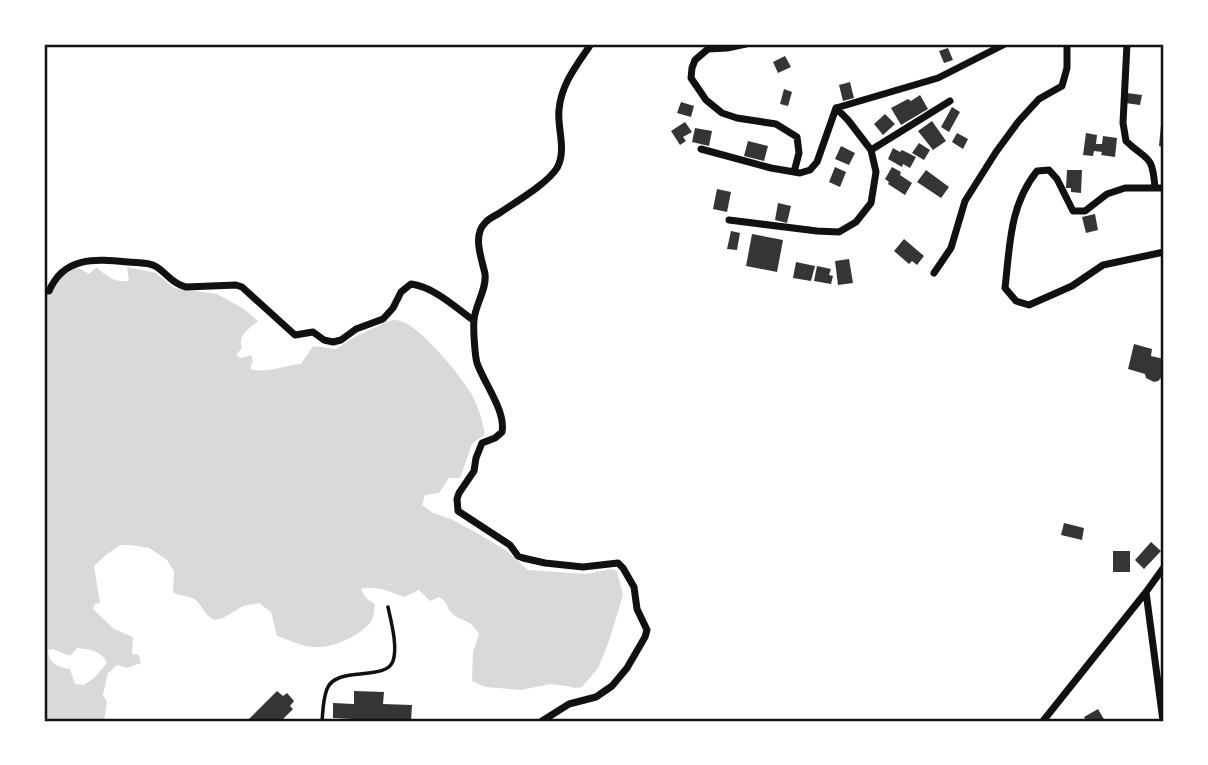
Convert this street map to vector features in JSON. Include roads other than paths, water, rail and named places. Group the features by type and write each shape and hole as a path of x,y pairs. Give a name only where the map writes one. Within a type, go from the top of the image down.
{"street":[{"path":"542,721 569,704 596,697 612,686 627,668 646,637 646,630 637,609 634,587 618,564 583,567 523,558 510,545 458,511 456,505 474,471 482,443 495,438 502,432 503,427 503,421 476,360 473,320 485,278 479,235 484,223 538,187 557,168 562,151 558,111 562,90 592,44"},
{"path":"746,44 708,49 695,60 691,78 706,100 722,113 776,124 797,137 799,153 794,172"},
{"path":"701,149 794,172 810,170 817,162 836,108 937,78 1005,44"},
{"path":"934,273 951,248 965,201 996,152 1018,122 1040,99 1062,86 1067,68 1067,44"},
{"path":"1127,44 1123,123 1126,141 1148,158 1153,166 1155,187"},
{"path":"871,150 950,101"},
{"path":"729,219 839,232 856,222 871,202 876,172 871,150 836,108"},
{"path":"1164,188 1125,188 1107,194 1085,211 1073,211 1057,179 1049,170 1037,171 1027,183 1023,197 1017,204 1008,249 1005,288 1016,301 1029,305 1072,286 1103,265 1164,252"},
{"path":"44,291 49,291 54,278 78,262 102,260 153,265 180,286 236,285 295,335 313,332 324,340 333,342 341,340 356,328 383,319 393,308 401,292 411,284 430,290 473,320"},
{"path":"1042,721 1164,567"},
{"path":"1146,592 1163,721"}],"lane":[{"path":"322,721 327,688 332,681 337,677 384,669 394,660 388,607"}]}
